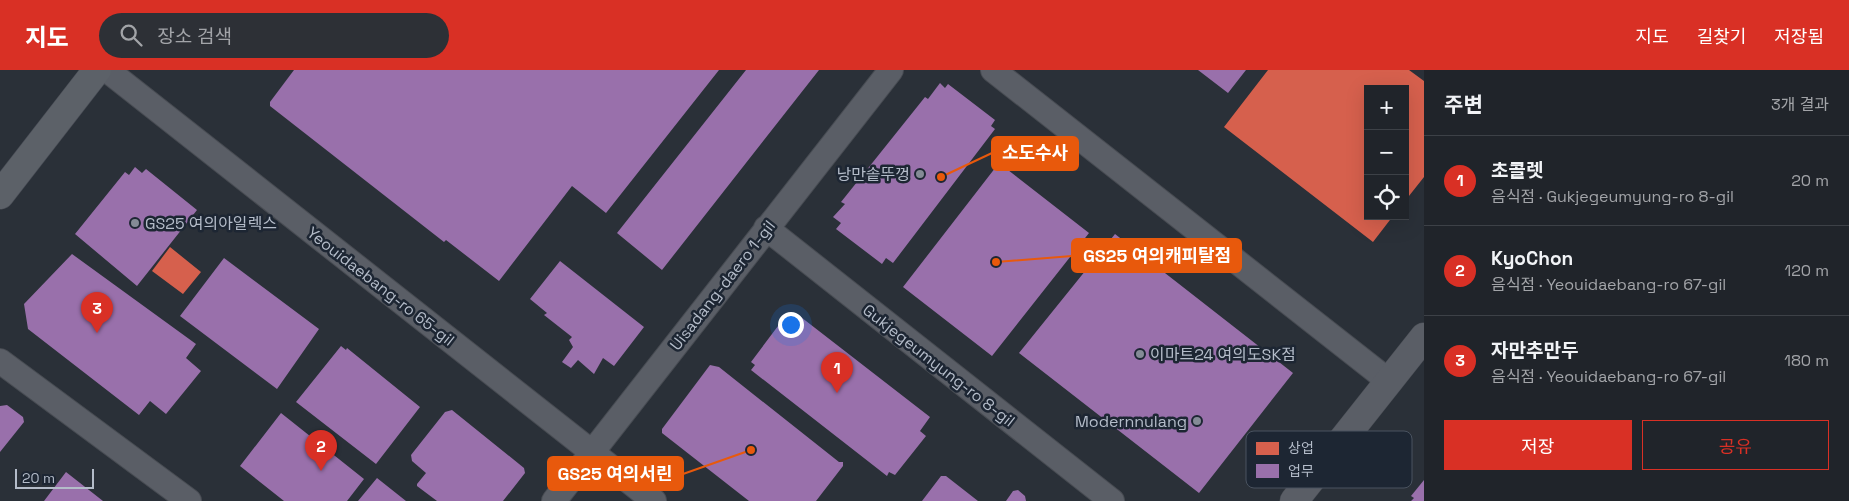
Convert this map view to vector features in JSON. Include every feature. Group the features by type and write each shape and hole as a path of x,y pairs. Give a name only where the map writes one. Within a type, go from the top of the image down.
{"main road":[{"path":"0,195 97,70"}],"street":[{"name":"Yeouidaebang-ro 65-gil","path":"107,70 654,501"},
{"name":"Uisadang-daero 1-gil","path":"554,501 891,70"},
{"path":"993,70 1390,382"},
{"name":"Gukjegeumyung-ro 8-gil","path":"766,228 1112,501"},
{"path":"1350,431 1423,341"},
{"path":"0,361 189,501"},
{"path":"1294,501 1304,488"}],"building: 상업":[{"path":"1268,70 1409,70 1424,81 1424,177 1409,196 1409,85 1364,85 1364,220 1390,220 1373,242 1224,127"},
{"path":"170,247 201,272 183,294 152,271"}],"building: 업무":[{"path":"294,70 719,70 606,213 572,186 499,281 446,240 444,242 270,106 270,102"},
{"path":"746,70 819,70 662,270 617,233"},
{"path":"1198,70 1246,70 1228,93"},
{"path":"940,83 945,88 948,84 995,120 991,126 995,129 893,263 886,258 882,264 836,229 841,223 833,217 845,204 841,202 925,97 928,99"},
{"path":"999,163 1089,233 992,356 903,287"},
{"path":"135,167 142,173 146,169 197,210 137,286 75,234 125,172 129,175"},
{"path":"1115,234 1293,373 1199,493 1019,353"},
{"path":"72,254 196,344 186,358 201,371 166,414 150,401 139,415 28,329 24,304"},
{"path":"224,258 319,329 277,389 180,316"},
{"path":"560,261 644,327 614,366 603,358 594,374 578,360 571,368 562,362 573,347 569,340 572,337 544,315 547,313 530,299"},
{"path":"797,314 930,417 920,431 926,436 895,475 889,472 887,476 751,370 755,365 751,362 781,322 787,327"},
{"path":"341,346 346,350 347,348 420,407 376,464 296,402"},
{"path":"710,365 719,367 839,462 843,462 843,466 816,501 749,501 662,433 662,429"},
{"path":"7,405 23,417 24,422 0,452 0,406"},
{"path":"452,410 524,468 525,473 503,501 437,501 417,486 426,473 412,461 411,455 445,412"},
{"path":"281,413 364,479 347,501 284,501 240,466"},
{"path":"66,472 103,501 44,501"},
{"path":"941,476 946,476 978,501 922,501"},
{"path":"377,478 406,501 358,501"},
{"path":"1424,480 1424,501 1411,501 1414,498 1411,496"},
{"path":"1018,490 1025,496 1026,501 1006,501 1013,491"}],"place":[{"name":"낭만솥뚜껑","path":"920,174"},
{"name":"소도수사","path":"941,177"},
{"name":"GS25 여의아일렉스","path":"135,223"},
{"name":"GS25 여의캐피탈점","path":"996,262"},
{"name":"자만추만두","path":"97,333"},
{"name":"이마트24 여의도SK점","path":"1140,354"},
{"name":"초콜렛","path":"837,393"},
{"name":"Modernnulang","path":"1197,421"},
{"name":"GS25 여의서린","path":"751,450"},
{"name":"KyoChon","path":"321,471"}]}
